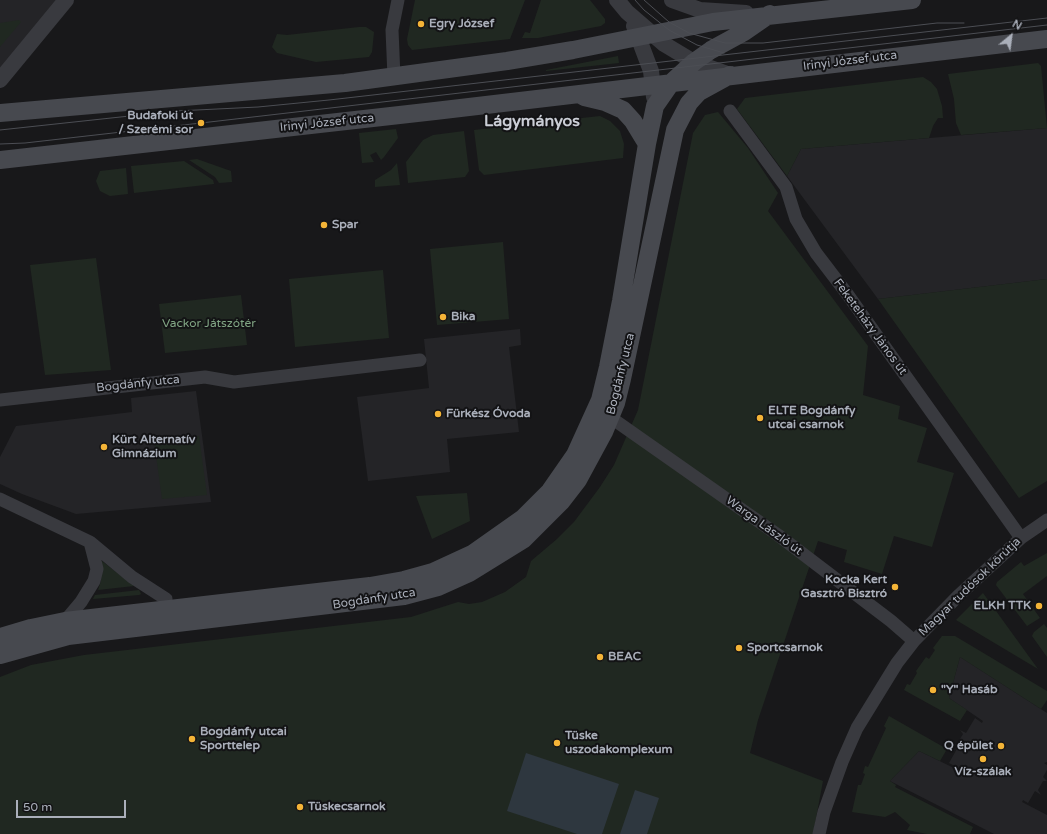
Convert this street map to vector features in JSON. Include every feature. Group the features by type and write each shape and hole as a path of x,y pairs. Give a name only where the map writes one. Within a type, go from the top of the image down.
{"main road":[{"path":"0,113 99,106 198,95 278,90 394,77 558,53 713,22 770,14 912,0"},
{"path":"655,106 671,83 694,62 711,50 744,32 770,14"},
{"name":"Irinyi József utca","path":"0,160 1047,39"},
{"name":"Bogdánfy utca","path":"0,637 31,628 67,628 165,617 386,600 431,588 469,573 524,539 553,512 578,480 598,444 610,417 622,379 675,130 689,103 699,92 705,87 730,75"},
{"path":"568,95 594,99 616,106 629,115 647,144"},
{"name":"Bogdánfy utca","path":"165,617 370,586 404,580 433,572 472,554 523,518 550,491 575,455 598,403 608,367 620,309 647,144 655,106"},
{"path":"636,214 656,219"},
{"name":"Bogdánfy utca","path":"0,655 67,628"}],"street":[{"path":"0,80 66,0"},
{"path":"394,77 392,30 398,0"},
{"path":"672,0 700,10 770,14"},
{"path":"622,6 645,35 664,44 694,62 730,75"},
{"path":"645,35 655,106"},
{"name":"Feketeházy János út","path":"730,110 786,187 796,219 816,253 848,295 1021,538"},
{"name":"Bogdánfy utca","path":"0,400 204,377 234,382 420,360"},
{"name":"Warga László út","path":"610,417 778,535 891,621 914,641"},
{"path":"0,499 90,542 132,577 166,599 165,617"},
{"name":"Magyar tudósok körútja","path":"819,834 824,812 842,762 857,728 887,679 914,641 958,596 1021,538 1047,520"},
{"path":"67,628 94,581 96,569 90,542"}],"shaded area":[{"path":"0,0 70,0 0,85"},
{"path":"1047,128 1047,279 878,299 787,176 801,149"},
{"name":"Fürkész Óvoda","path":"520,329 521,345 509,347 519,432 447,439 450,472 368,481 357,397 429,388 424,339"},
{"name":"Kürt Alternatív Gimnázium","path":"196,391 211,502 76,514 22,494 0,484 0,457 16,426 132,412 131,398"},
{"name":"Q épület","path":"960,657 1047,713 1047,762 1044,763 1047,765 1047,770 1043,777 1047,781 1043,781 1038,790 1041,795 1035,791 1028,803 1023,800 1022,802 1047,815 1047,834 994,834 890,781 919,751 956,769 957,767 949,763 958,747 952,744 957,744 963,734 960,730 966,733 975,718 982,723 983,721 949,698"},
{"path":"526,753 619,784 602,834 577,834 507,811"},
{"path":"635,790 659,798 647,834 620,834"}],"green space":[{"path":"415,0 525,0 510,39 412,50 408,45 407,39"},
{"path":"541,0 590,0 605,19 605,23 601,26 538,38 522,38 525,32 530,33"},
{"path":"19,20 21,22 0,47 0,23"},
{"path":"366,27 374,32 372,52 369,57 316,62 277,53 272,47 277,34 287,35"},
{"path":"618,56 619,63 546,71 546,70"},
{"path":"1038,63 1041,66 1047,128 961,135 956,123 954,99 948,74"},
{"path":"923,77 931,82 937,89 942,106 943,118 938,118 933,126 929,138 801,149 787,176 737,109 745,98"},
{"path":"718,112 748,148 778,193 768,211 868,346 863,395 900,406 898,419 927,428 917,462 954,473 932,547 894,536 882,574 844,562 847,550 818,541 758,720 750,753 823,781 813,834 0,834 0,677 31,665 84,655 411,617 458,602 469,604 482,602 505,592 526,577 531,561 574,522 600,487 614,465 638,410 693,133 705,115"},
{"path":"600,116 610,121 620,131 624,144 623,158 484,175 479,170 474,130"},
{"path":"396,129 398,138 381,160 376,152 370,155 374,162 362,163 359,133"},
{"path":"464,131 469,171 465,177 408,183 406,162 423,140 433,135"},
{"path":"197,159 231,171 232,182 219,183 215,177 189,160"},
{"path":"184,161 213,180 214,184 134,193 131,166"},
{"path":"397,163 400,185 375,187 375,180 391,170"},
{"path":"126,168 128,194 110,196 100,191 96,181 100,171"},
{"path":"503,242 509,319 437,325 430,249"},
{"path":"96,258 111,370 45,375 30,265"},
{"path":"383,270 389,338 295,347 289,279"},
{"path":"1047,279 1047,481 1019,498 878,299"},
{"name":"Vackor Játszótér","path":"241,295 247,345 165,353 159,304"},
{"path":"199,436 207,495 162,499 154,441"},
{"path":"467,493 470,521 432,539 416,496"},
{"path":"1047,553 1047,576 1023,594 1040,618 1027,626 996,585 997,582 1021,562 1024,566"},
{"path":"101,561 134,586 98,590 101,581"},
{"path":"139,590 141,594 139,595 93,599 95,595"},
{"path":"983,593 1038,669 956,620"},
{"path":"1044,624 1047,628 1047,657 1032,636 1034,632"},
{"path":"942,636 955,636 1047,691 1047,700 1041,709 960,657 949,698 967,710 960,721 904,690 907,684 910,685 917,673 916,671 926,657 929,659 935,650 933,648"},
{"path":"889,716 947,749 940,761 919,751 890,781 896,785 895,787 973,827 970,834 927,834 907,830 910,825 895,812 885,817 852,812 858,785 861,785 865,774 863,773 865,766 868,767 886,728 884,726"}],"tram line":[{"path":"635,0 644,10 669,30 697,45 724,53"},
{"path":"644,0 669,22 689,33 725,43 763,43 937,23 964,23"},
{"path":"0,130 176,111 258,107 329,100 1047,18"},
{"path":"0,144 25,143 201,123 1047,25"}],"place":[{"name":"Egry József","path":"421,24"},
{"name":"Budafoki út / Szerémi sor","path":"201,123"},
{"name":"Spar","path":"324,225"},
{"name":"Bika","path":"443,317"},
{"name":"Fürkész Óvoda","path":"438,414"},
{"name":"ELTE Bogdánfy utcai csarnok","path":"760,418"},
{"name":"Kürt Alternatív Gimnázium","path":"104,447"},
{"name":"Kocka Kert Gasztró Bisztró","path":"895,587"},
{"name":"ELKH TTK","path":"1039,606"},
{"name":"Sportcsarnok","path":"739,648"},
{"name":"BEAC","path":"600,657"},
{"name":"\"Y\" Hasáb","path":"933,690"},
{"name":"Bogdánfy utcai Sporttelep","path":"192,739"},
{"name":"Tüske uszodakomplexum","path":"557,743"},
{"name":"Q épület","path":"1001,746"},
{"name":"Víz-szálak","path":"983,759"},
{"name":"Tüskecsarnok","path":"300,807"}],"district":[{"name":"Lágymányos","path":"532,122"}]}
